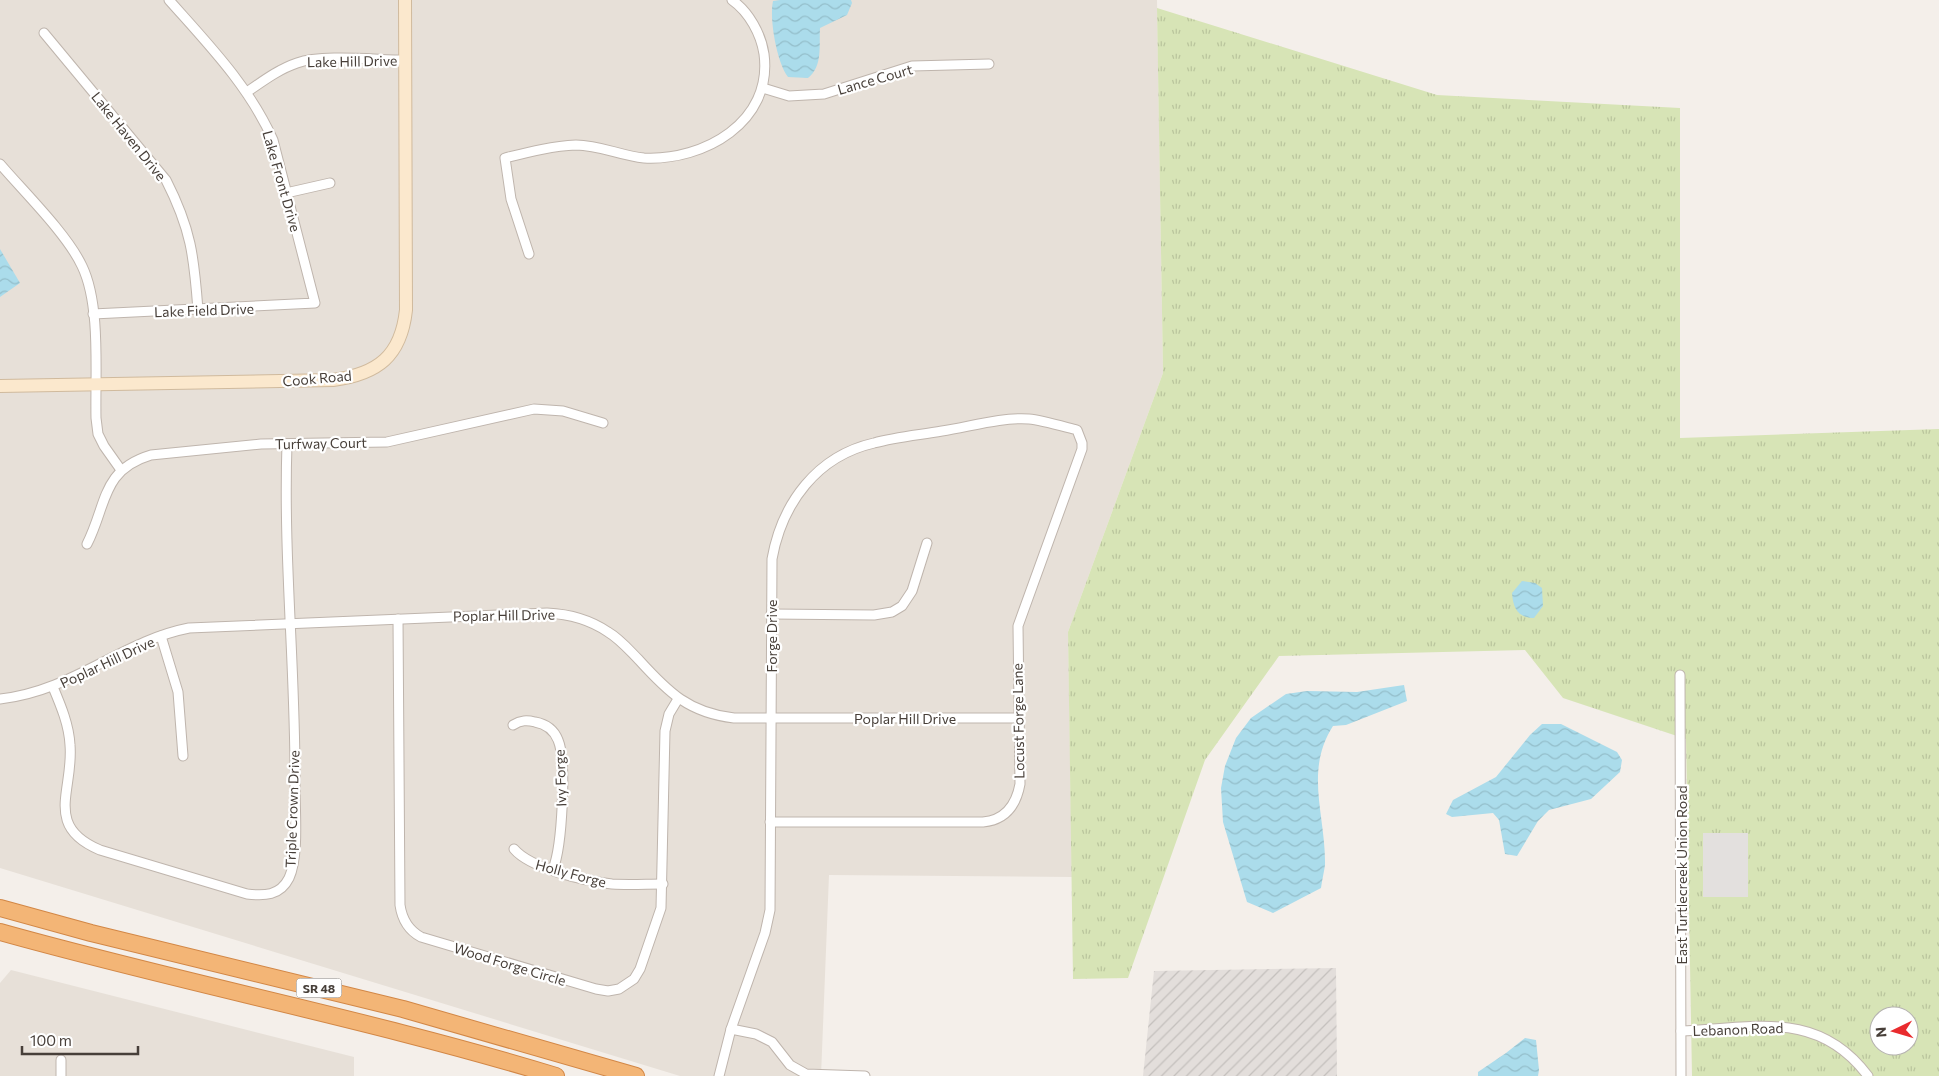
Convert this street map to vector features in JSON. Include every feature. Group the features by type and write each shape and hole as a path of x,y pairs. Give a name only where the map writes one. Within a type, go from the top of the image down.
{"highway":[{"name":"SR 48","path":"0,908 137,945 413,1012 636,1076"},
{"name":"SR 48","path":"0,932 162,975 389,1030 556,1076"}],"street":[{"name":"Lake Front Drive","path":"169,0 247,92 273,140 315,303"},
{"name":"Cook Road","path":"0,386 334,380 363,373 380,363 390,354 398,343 404,329 406,310 405,0"},
{"path":"530,254 511,199 505,158 538,149 577,145 643,158 667,157 694,151 728,135 744,121 763,88 766,66 762,43 756,27 732,0"},
{"name":"Lake Haven Drive","path":"44,33 166,180 180,207 190,236 198,310"},
{"name":"Lake Hill Drive","path":"247,92 269,76 299,62 316,59 405,60"},
{"name":"Lance Court","path":"763,88 789,96 824,94 912,66 989,64"},
{"path":"0,164 75,254 82,266 90,288 93,314 98,434 121,470"},
{"path":"286,193 330,183"},
{"name":"Lake Field Drive","path":"93,314 315,303"},
{"name":"Turfway Court","path":"87,544 96,526 106,490 121,470 141,458 164,453 261,444 387,442 534,409 563,410 603,423"},
{"name":"Forge Drive","path":"719,1076 730,1029 768,922 772,559 785,514 808,480 836,458 874,443 1024,419 1077,430"},
{"name":"Locust Forge Lane","path":"770,822 983,822 1000,818 1013,806 1018,796 1018,626 1082,448 1077,430"},
{"name":"Triple Crown Drive","path":"54,687 68,727 70,744 65,814 72,831 80,839 100,850 258,896 270,894 280,889 288,880 293,857 295,752 285,506 287,444"},
{"path":"771,614 874,615 892,612 902,606 912,591 927,543"},
{"name":"Poplar Hill Drive","path":"0,699 27,695 54,687 162,636 189,628 546,613 582,619 618,639 658,682 678,699 711,714 734,718 1018,718"},
{"name":"Wood Forge Circle","path":"398,619 400,905 402,916 412,931 421,937 596,989 614,990 630,983 640,969 661,908 665,732 669,714 678,699"},
{"path":"162,636 178,692 183,756"},
{"name":"East Turtlecreek Union Road","path":"1680,675 1681,1076"},
{"name":"Ivy Forge","path":"513,724 523,721 545,725 553,732 560,747 560,845 554,869"},
{"name":"Holly Forge","path":"514,849 528,861 612,884 663,884"},
{"name":"Lebanon Road","path":"1681,1031 1782,1026 1811,1032 1838,1044 1857,1061 1868,1076"},
{"path":"730,1029 751,1032 767,1039 776,1046 790,1065 806,1074 865,1076"},
{"path":"61,1060 61,1076"}],"shaded area":[{"path":"0,0 1157,0 1163,373 1068,632 1072,877 829,875 821,1076 680,1076 0,868"},
{"path":"1703,833 1748,833 1748,897 1703,897"},
{"path":"1336,968 1337,1076 1143,1076 1154,971"},
{"path":"11,970 354,1057 354,1076 0,1076 0,983"}],"green space":[{"path":"1157,8 1437,95 1680,108 1680,438 1939,429 1939,1076 1692,1076 1686,739 1563,698 1525,650 1279,656 1205,760 1128,978 1073,979 1068,632 1163,373"}],"water":[{"path":"851,0 852,3 847,15 820,28 818,62 813,73 808,78 788,77 780,62 775,40 772,9 773,1"},
{"path":"0,249 20,283 0,297"},
{"path":"1522,581 1535,583 1542,588 1543,606 1534,618 1520,614 1515,608 1512,593"},
{"path":"1404,685 1407,701 1346,725 1333,726 1324,743 1318,777 1325,865 1321,888 1273,913 1247,902 1223,822 1221,788 1225,766 1236,738 1251,718 1286,694 1307,691 1357,692"},
{"path":"1542,724 1561,724 1617,752 1622,760 1620,772 1591,799 1549,810 1538,821 1517,856 1505,854 1499,820 1493,813 1452,817 1446,814 1453,800 1496,777 1530,735"},
{"path":"1525,1038 1536,1040 1538,1076 1478,1076 1478,1072"}]}
